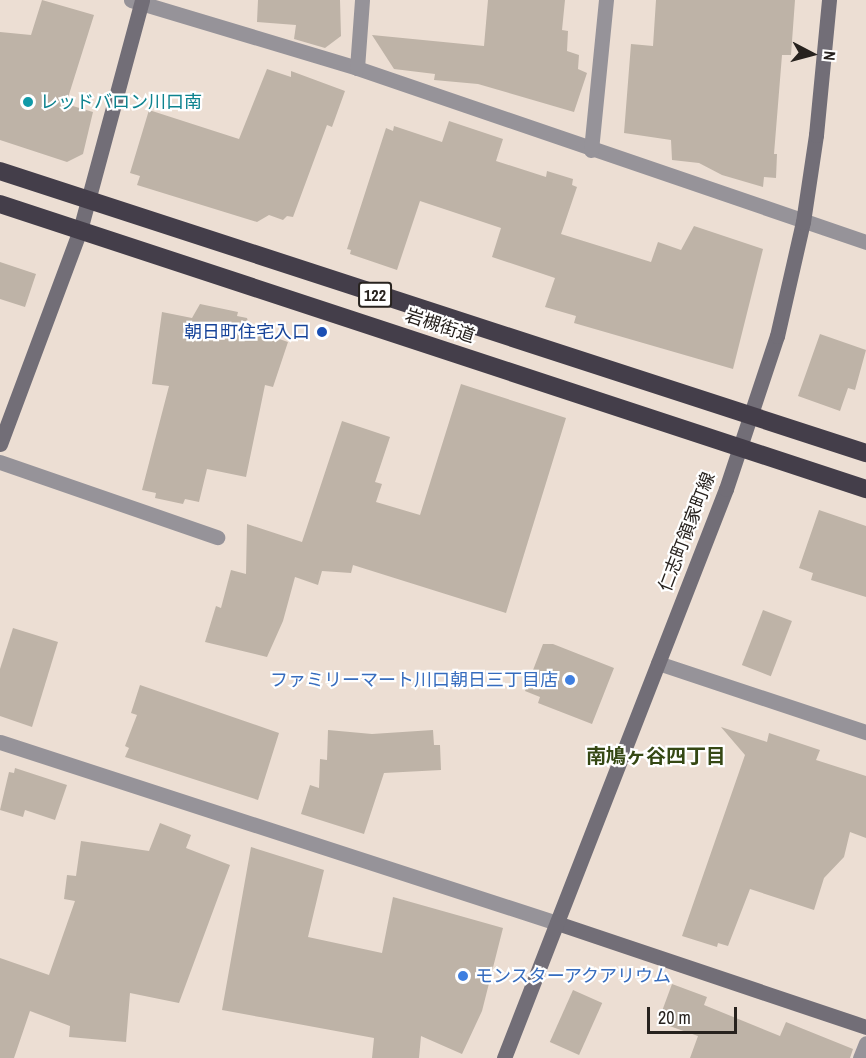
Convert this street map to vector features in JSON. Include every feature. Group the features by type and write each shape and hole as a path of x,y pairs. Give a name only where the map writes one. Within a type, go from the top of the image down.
{"highway":[{"name":"岩槻街道","path":"0,171 866,453"},
{"name":"岩槻街道","path":"0,204 866,489"}],"street":[{"path":"357,68 362,0"},
{"path":"591,150 606,0"},
{"name":"仁志町領家町線","path":"504,1058 740,447 790,291 816,135 829,0"},
{"path":"0,444 80,230 138,1 357,68 591,150 866,242"},
{"path":"0,462 217,537"},
{"path":"658,663 866,732"},
{"path":"0,742 556,923 866,1027"},
{"path":"860,1058 866,1043"}],"building":[{"path":"42,0 94,15 66,104 93,112 83,154 67,162 0,140 0,32 31,35"},
{"path":"258,0 340,0 341,36 325,48 294,39 296,25 257,22"},
{"path":"488,0 565,0 562,30 568,31 567,51 579,55 578,69 587,73 574,112 478,84 434,80 435,74 394,69 372,35 484,46"},
{"path":"656,0 795,0 791,55 782,55 774,154 777,154 776,178 764,177 763,187 722,175 699,163 672,160 671,140 624,133 631,44 653,46"},
{"path":"267,69 291,77 291,71 345,91 332,127 327,125 293,217 287,216 283,220 269,215 257,222 137,185 140,176 130,173 149,110 239,139"},
{"path":"449,121 503,139 496,161 546,177 547,171 573,179 572,185 577,187 561,234 651,262 658,242 681,250 694,226 763,249 733,369 574,323 576,316 545,307 555,278 492,257 501,228 420,201 397,270 350,254 351,250 347,249 386,128 393,131 394,126 442,142"},
{"path":"0,262 36,274 25,307 0,299"},
{"path":"200,304 238,312 237,316 247,318 250,329 288,342 273,387 265,385 246,477 207,469 199,502 185,499 183,504 155,498 156,493 142,490 169,386 152,384 162,312 192,318"},
{"path":"820,334 866,350 855,390 848,388 840,411 798,396"},
{"path":"461,384 566,418 506,613 353,565 351,573 322,571 318,585 295,577 283,621 267,657 205,642 216,606 221,608 231,570 246,574 247,524 302,542 342,421 390,437 375,482 382,484 376,502 420,515"},
{"path":"819,510 866,526 866,597 811,580 813,573 799,568"},
{"path":"763,610 792,621 771,676 742,665"},
{"path":"13,628 58,642 32,727 0,716 0,669"},
{"path":"543,644 553,644 614,668 592,724 538,703 540,697 525,691"},
{"path":"140,685 279,733 258,800 125,757 129,748 125,746 137,715 131,713"},
{"path":"721,727 767,742 769,733 820,750 816,760 866,776 866,838 850,832 844,857 824,878 814,910 750,889 728,946 718,943 717,947 682,936 745,755"},
{"path":"328,730 372,734 433,730 434,745 440,745 441,770 384,773 364,834 301,814 310,785 319,788 320,759 327,760"},
{"path":"15,768 67,785 55,820 25,810 23,817 0,810 9,772 14,773"},
{"path":"160,823 191,835 186,848 230,865 179,1003 130,993 126,1042 69,1037 70,1026 30,1011 14,1058 0,1058 0,958 49,975 75,901 64,899 67,875 76,876 81,841 149,851"},
{"path":"251,847 324,870 308,937 382,953 393,897 503,928 482,1011 462,1054 421,1036 419,1058 372,1058 374,1038 222,1010"},
{"path":"672,984 707,997 704,1005 780,1036 786,1022 853,1049 850,1058 690,1058 698,1036 658,1022"},
{"path":"573,990 602,1003 579,1055 550,1042"}],"place":[{"name":"レッドバロン川口南","path":"28,102"},
{"name":"朝日町住宅入口","path":"322,332"},
{"name":"ファミリーマート川口朝日三丁目店","path":"570,680"},
{"name":"モンスターアクアリウム","path":"463,976"}],"district":[{"name":"南鳩ヶ谷四丁目","path":"656,755"}]}
